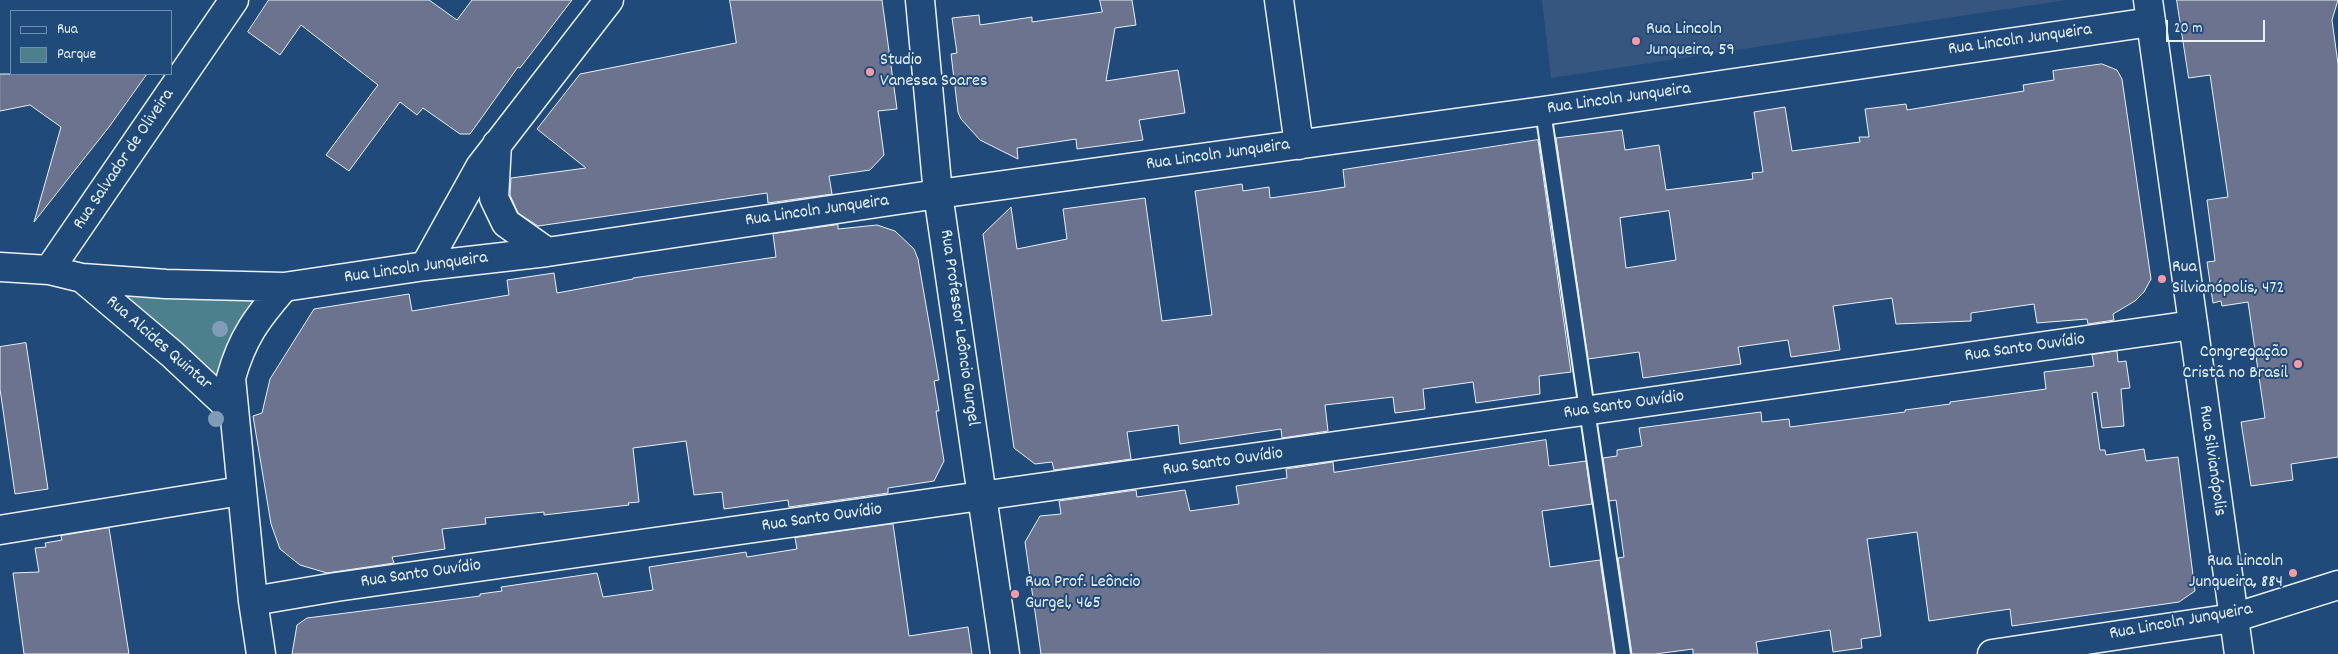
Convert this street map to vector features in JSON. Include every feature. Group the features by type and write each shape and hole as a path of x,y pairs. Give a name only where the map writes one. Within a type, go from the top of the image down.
{"street":[{"name":"Rua Salvador de Oliveira","path":"49,270 234,0"},
{"path":"425,266 480,168 609,0"},
{"name":"Rua Professor Leôncio Gurgel","path":"920,0 938,194 1005,654"},
{"path":"1280,0 1299,145"},
{"name":"Rua Lincoln Junqueira","path":"273,286 547,252 938,194 1543,111 2150,11"},
{"name":"Rua Silvianópolis","path":"2150,11 2239,654"},
{"path":"497,144 494,198 506,222 547,252"},
{"name":"Rua Alcides Quintar","path":"0,267 49,270 82,278 166,284 273,286"},
{"name":"Rua Alcides Quintar","path":"82,278 172,354 233,411"},
{"path":"262,654 253,601 231,378 239,349 262,312 273,286"},
{"name":"Rua Santo Ouvídio","path":"253,601 336,587 2193,325"},
{"path":"0,530 242,491"},
{"name":"Rua Lincoln Junqueira","path":"1992,654 2233,618 2338,585"}],"lane":[{"path":"1543,111 1623,654"}],"shaded area":[{"path":"1542,0 2066,0 1551,78"}],"green space":[{"path":"272,290 224,397 125,297 178,297"}],"building":[{"path":"269,0 429,0 457,20 472,0 572,0 520,68 518,67 470,134 460,134 423,108 417,115 400,102 349,171 326,155 378,85 301,25 280,55 248,32"},
{"path":"730,0 882,0 897,109 878,111 884,155 870,170 829,176 832,194 768,203 767,193 538,226 518,213 510,195 511,178 586,168 537,129 580,74 736,43"},
{"path":"1100,0 1132,0 1136,25 1115,28 1106,81 1178,70 1185,113 1139,120 1143,140 1077,149 1076,139 1017,148 1018,159 980,140 961,119 958,112 951,54 957,53 952,18 979,15 980,25 1032,17 1032,22 1102,12"},
{"path":"2177,0 2338,0 2332,20 2338,64 2338,457 2291,464 2293,480 2251,486 2241,422 2265,418 2248,302 2222,306 2221,301 2213,303 2207,262 2215,261 2207,200 2228,197 2210,75 2189,78"},
{"path":"2102,64 2117,70 2122,79 2151,279 2144,292 2135,301 2113,314 2114,320 2088,324 2087,319 2037,323 2034,304 1971,313 1971,321 1896,324 1892,298 1833,306 1840,350 1791,357 1788,340 1738,347 1741,364 1643,378 1639,352 1588,359 1556,138 1622,130 1625,150 1659,145 1666,190 1753,179 1752,173 1763,172 1754,112 1785,107 1792,151 1860,142 1859,137 1869,137 1865,109 1906,104 1907,110 2024,91 2023,85 2054,80 2053,71","holes":["1669,211 1676,260 1626,268 1620,218"]},
{"path":"0,74 146,75 109,127 34,222 61,127 30,105 0,111"},
{"path":"1538,140 1571,372 1539,376 1540,394 1476,403 1473,382 1423,389 1425,409 1395,413 1393,397 1325,405 1328,431 1282,438 1281,429 1180,444 1178,425 1127,432 1131,459 1054,470 1052,462 1035,464 1014,448 983,234 1011,207 1017,249 1067,239 1063,209 1145,198 1162,321 1212,315 1195,191 1242,184 1243,191 1269,187 1270,198 1320,191 1345,187 1343,170"},
{"path":"838,225 838,229 877,225 895,231 914,249 918,259 939,380 934,381 939,411 936,411 944,461 934,481 888,488 888,493 789,507 788,500 724,509 722,492 694,495 686,441 633,448 639,502 628,503 629,505 544,515 544,512 485,518 486,524 442,529 445,549 392,557 394,563 327,573 300,565 280,549 271,524 253,416 262,413 270,379 314,309 409,294 412,311 509,295 507,280 554,273 557,293 633,278 776,257 773,234"},
{"path":"26,343 48,489 15,494 0,389 0,347"},
{"path":"2117,351 2118,362 2126,361 2130,388 2121,389 2124,426 2102,428 2097,392 2092,393 2100,450 2105,450 2106,455 2144,449 2146,461 2178,457 2195,591 2179,602 2012,626 2010,609 1929,621 1917,532 1867,539 1881,636 1861,639 1862,648 1833,652 1830,630 1756,642 1758,654 1693,654 1693,649 1655,654 1632,654 1618,558 1624,557 1616,500 1609,501 1603,458 1617,456 1617,450 1642,446 1639,428 1761,412 1762,422 1789,419 1790,427 1905,412 1905,410 1950,404 1950,402 2046,389 2044,372 2094,366 2092,355"},
{"path":"1546,440 1549,466 1586,461 1592,504 1542,511 1550,567 1600,560 1614,654 1041,654 1025,542 1040,516 1061,514 1059,501 1136,490 1137,497 1185,490 1190,511 1239,504 1236,486 1287,478 1286,469 1333,462 1334,472"},
{"path":"893,524 909,636 968,627 972,654 292,654 297,625 307,618 480,596 480,594 502,591 501,587 597,573 603,597 653,590 649,567 746,552 747,557 797,549 795,538"},
{"path":"109,528 129,654 24,654 13,573 39,572 35,548 46,547 45,543 62,540 61,536"}],"place":[{"name":"Rua Lincoln Junqueira, 59","path":"1636,41"},
{"name":"Studio Vanessa Soares","path":"870,72"},
{"name":"Rua Silvianópolis, 472","path":"2162,279"},
{"name":"Congregação Cristã no Brasil","path":"2298,364"},
{"name":"Rua Lincoln Junqueira, 884","path":"2293,573"},
{"name":"Rua Prof. Leôncio Gurgel, 465","path":"1015,594"}]}
